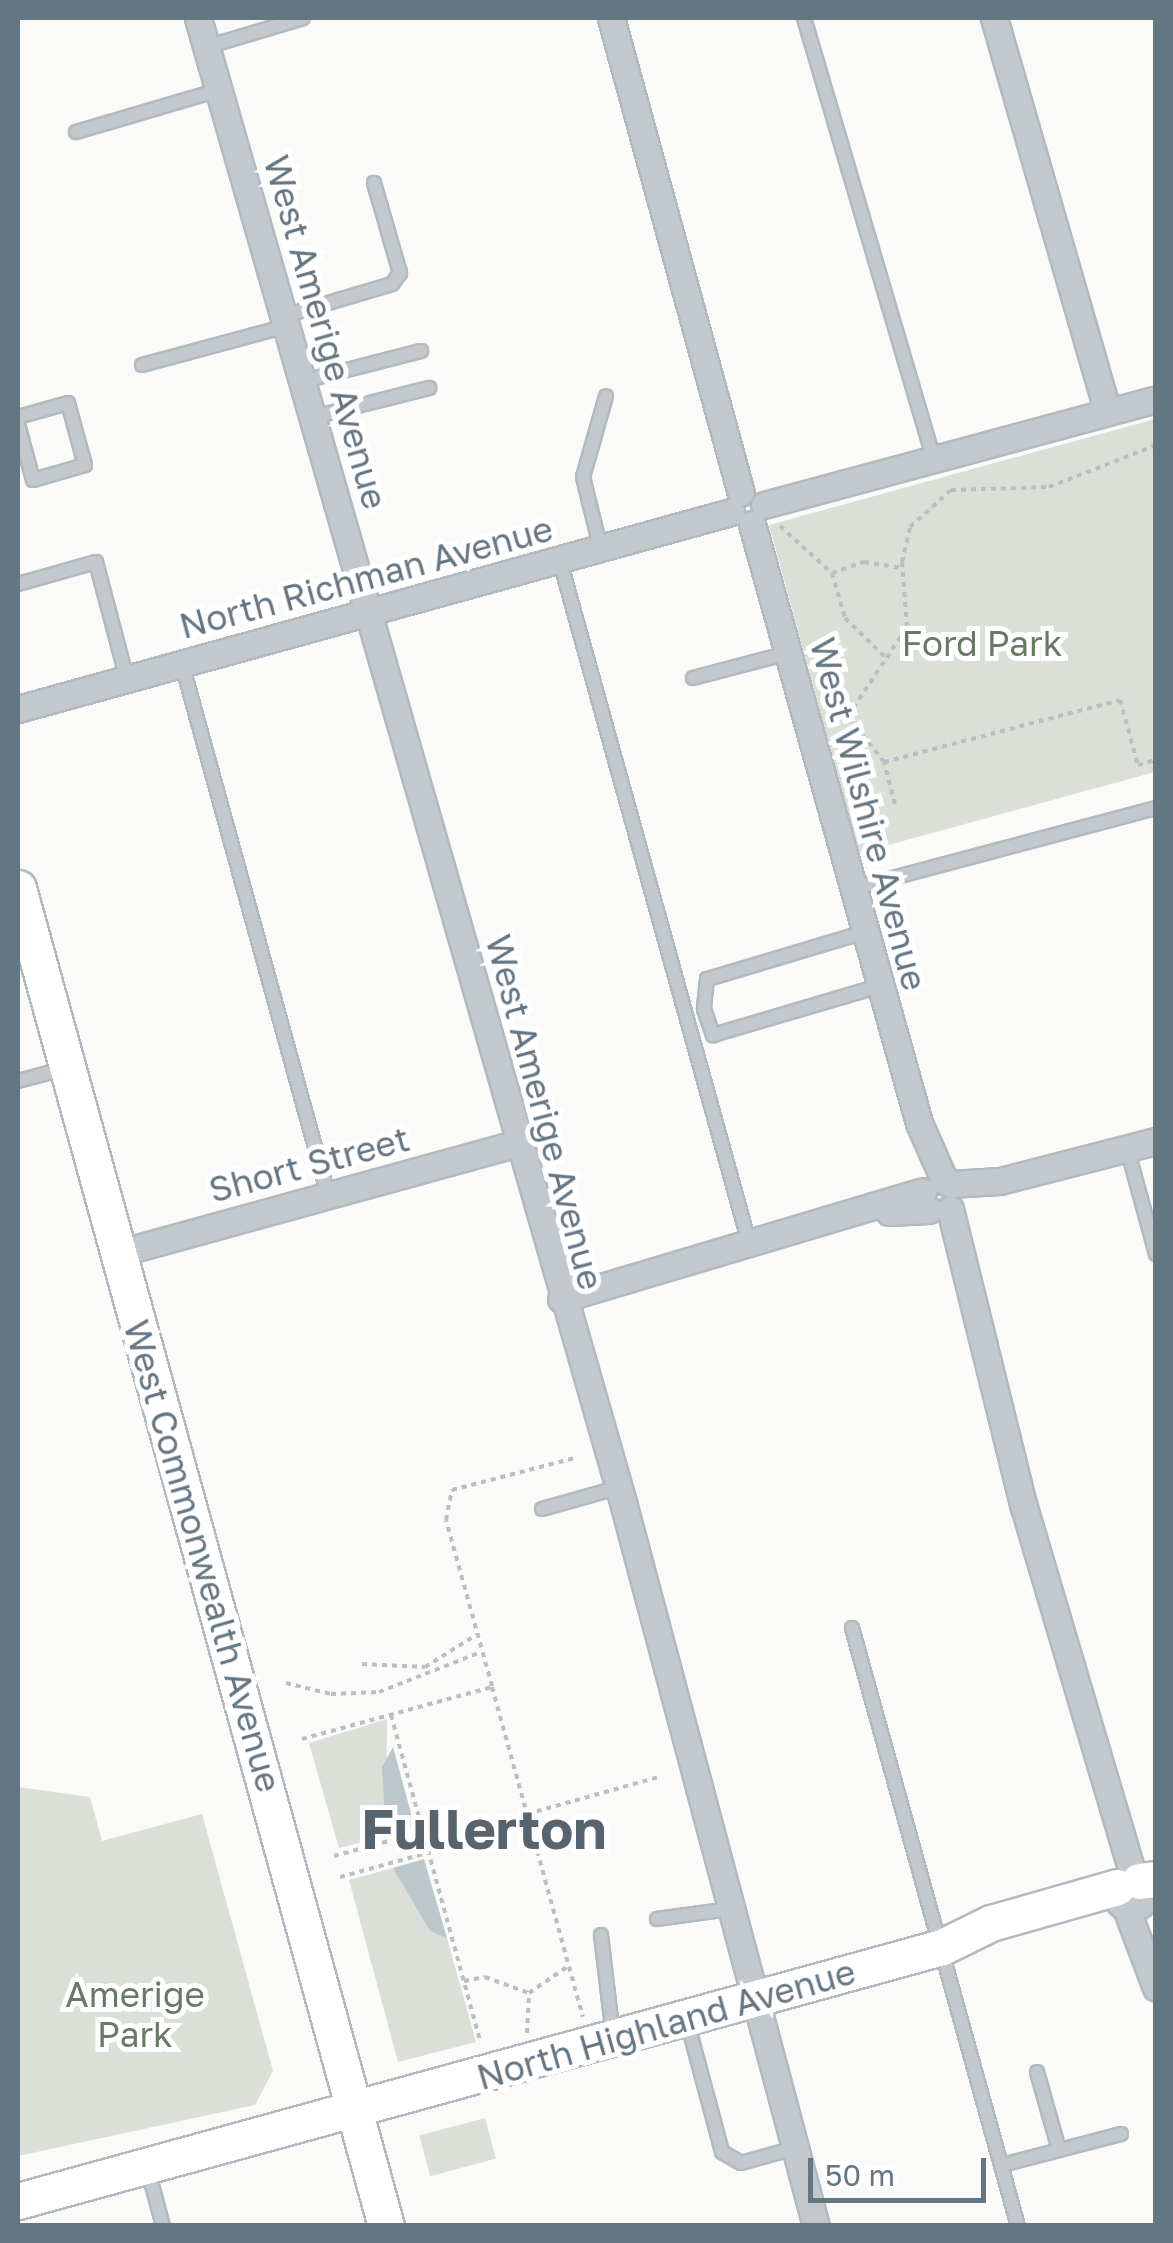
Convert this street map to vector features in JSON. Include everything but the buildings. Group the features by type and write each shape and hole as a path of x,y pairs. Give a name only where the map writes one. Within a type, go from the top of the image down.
{"main road":[{"name":"West Commonwealth Avenue","path":"18,888 24,936 68,1068 386,2226"},
{"name":"North Highland Avenue","path":"18,2201 978,1937 996,1943 1136,1892"}],"street":[{"name":"West Amerige Avenue","path":"198,18 371,610 816,2226"},
{"name":"West Wilshire Avenue","path":"610,18 754,512 788,653 865,932 1111,1819 1136,1892 1156,1988"},
{"path":"994,18 1108,412"},
{"name":"North Richman Avenue","path":"18,709 371,610 754,512 1156,399"},
{"path":"561,1300 874,1212 1156,1140"},
{"name":"Short Street","path":"119,1253 518,1144"}],"lane":[{"path":"206,47 303,18"},
{"path":"804,18 934,462"},
{"path":"76,132 219,90"},
{"path":"142,364 392,284 400,273 374,182"},
{"path":"304,382 421,351"},
{"path":"314,418 429,388"},
{"path":"601,550 582,477 606,396"},
{"path":"68,403 85,465 33,480 21,451 18,420 68,403"},
{"path":"560,560 750,1249"},
{"path":"18,584 96,562 127,679"},
{"path":"692,678 788,653"},
{"path":"182,664 328,1194"},
{"path":"855,888 1156,808"},
{"path":"865,932 706,980 704,1009 712,1035 880,986"},
{"path":"18,1081 68,1068"},
{"path":"1127,1148 1156,1254"},
{"path":"542,1508 613,1488"},
{"path":"852,1628 1018,2226"},
{"path":"657,1919 730,1909"},
{"path":"601,1935 614,2038"},
{"path":"686,2019 722,2152 742,2163 794,2148"},
{"path":"1037,2072 1059,2150"},
{"path":"1002,2165 1121,2134"},
{"path":"147,2168 163,2226"}],"path":[{"path":"895,804 884,762 848,716 888,660 910,616 902,568 910,527 942,494 1049,487 1156,444"},
{"path":"754,512 832,573 845,618 888,660"},
{"path":"832,573 864,562 902,568"},
{"path":"884,762 1120,700 1138,764 1156,760"},
{"path":"574,1458 452,1490 446,1520 583,2017"},
{"path":"362,1664 425,1667 478,1634"},
{"path":"286,1683 331,1694 379,1692 482,1651"},
{"path":"302,1739 492,1687"},
{"path":"391,1715 482,2045"},
{"path":"527,1814 662,1776"},
{"path":"334,1856 423,1832"},
{"path":"340,1877 429,1853"},
{"path":"529,1993 568,1966"},
{"path":"464,1981 485,1977 529,1993"},
{"path":"527,2033 529,1993"}],"green space":[{"name":"Ford Park","path":"1155,419 1155,772 859,853 769,525"},
{"path":"387,1719 386,1836 339,1848 309,1743"},
{"name":"Amerige Park","path":"18,1787 90,1797 102,1841 202,1814 273,2071 255,2105 18,2156"},
{"path":"393,1868 447,1938 476,2042 398,2062 349,1880"},
{"path":"485,2118 496,2159 430,2176 419,2136"}],"shaded area":[{"path":"393,1747 415,1828 386,1836 382,1767"},
{"path":"424,1859 447,1938 430,1931 393,1868"}],"district":[{"name":"Fullerton","path":"484,1829"}]}
